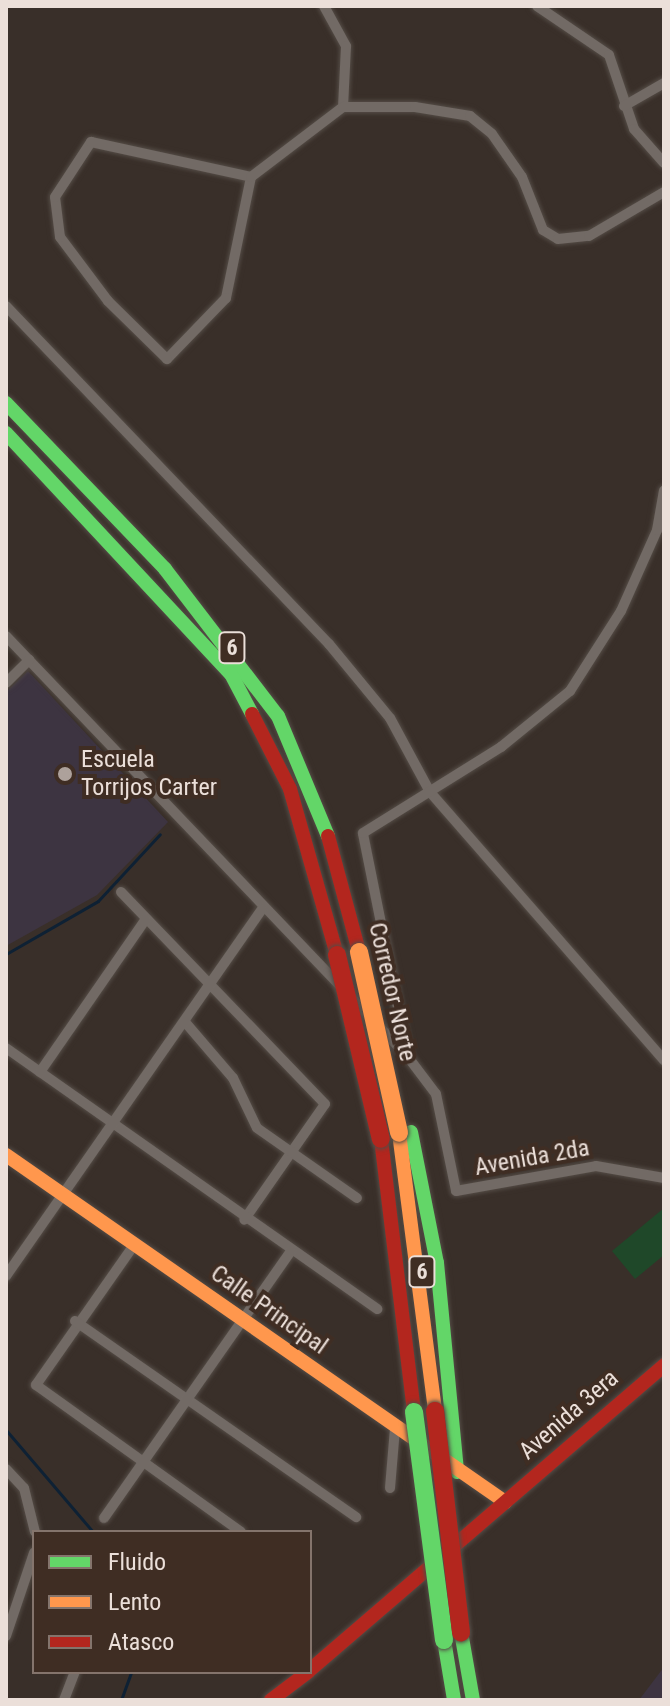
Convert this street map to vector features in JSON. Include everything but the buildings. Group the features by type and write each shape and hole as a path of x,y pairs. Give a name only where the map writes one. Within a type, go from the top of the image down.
{"main road":[{"name":"Corredor Norte","path":"6,403 243,662 308,780 365,953 418,1237 461,1632 473,1700"},
{"name":"Corredor Norte","path":"6,433 231,674 290,789 337,955 397,1135 414,1412 454,1700"},
{"path":"397,1135 437,1263 457,1472"},
{"name":"Calle Principal","path":"6,1155 457,1472 505,1502"},
{"name":"Avenida 3era","path":"312,1668 664,1365"},
{"name":"Avenida 3era","path":"271,1700 305,1674"}],"street":[{"path":"324,6 346,46 343,107"},
{"path":"537,6 609,55 624,106 664,163"},
{"path":"624,106 664,83"},
{"path":"251,177 91,142 55,197 60,237 108,301 167,359 226,298 251,177 343,107 470,116 510,155 543,230 558,239 589,236 664,192"},
{"path":"6,306 329,644 390,718 430,792 664,1060"},
{"path":"408,1057 363,833 430,792 570,691 621,611 657,530 664,491"},
{"path":"6,636 262,909 408,1057"},
{"path":"6,683 29,660"},
{"path":"121,892 325,1104 244,1220"},
{"path":"6,1276 262,909"},
{"path":"40,1072 146,919"},
{"path":"185,1022 233,1078 251,1121 357,1198"},
{"path":"6,1048 244,1220 377,1309"},
{"name":"Avenida 2da","path":"408,1057 436,1094 456,1191 596,1166 664,1178"},
{"path":"134,1245 75,1321 36,1385 238,1530"},
{"path":"104,1518 291,1251"},
{"path":"75,1321 356,1517"},
{"path":"390,1488 395,1428"},
{"path":"6,1469 24,1488 34,1530"},
{"path":"6,1636 32,1559"},
{"path":"64,1700 74,1674"}],"shaded area":[{"name":"Escuela Torrijos Carter","path":"28,671 168,822 97,895 6,946 6,692"},
{"path":"664,1667 664,1700 639,1700"}],"green space":[{"path":"664,1208 664,1255 635,1279 612,1251"}],"waterway":[{"path":"6,954 98,901 160,834"},
{"path":"6,1430 91,1530"},
{"path":"121,1700 130,1674"}],"traffic: fast":[{"path":"6,403 165,569 278,716 328,836"},
{"path":"6,433 231,674 252,714"},
{"path":"411,1132 437,1263 457,1472"},
{"path":"414,1412 444,1640"},
{"path":"461,1632 473,1700"},
{"path":"444,1640 454,1700"}],"traffic: slow":[{"path":"359,952 399,1133"},
{"path":"399,1133 435,1411"},
{"path":"6,1155 505,1502"}],"traffic: jam":[{"path":"252,714 290,789 337,955"},
{"path":"328,836 359,952"},
{"path":"337,955 381,1139"},
{"path":"381,1139 414,1412"},
{"path":"312,1668 664,1365"},
{"path":"435,1411 461,1632"},
{"path":"271,1700 305,1674"}],"place":[{"name":"Escuela Torrijos Carter","path":"65,774"}]}
